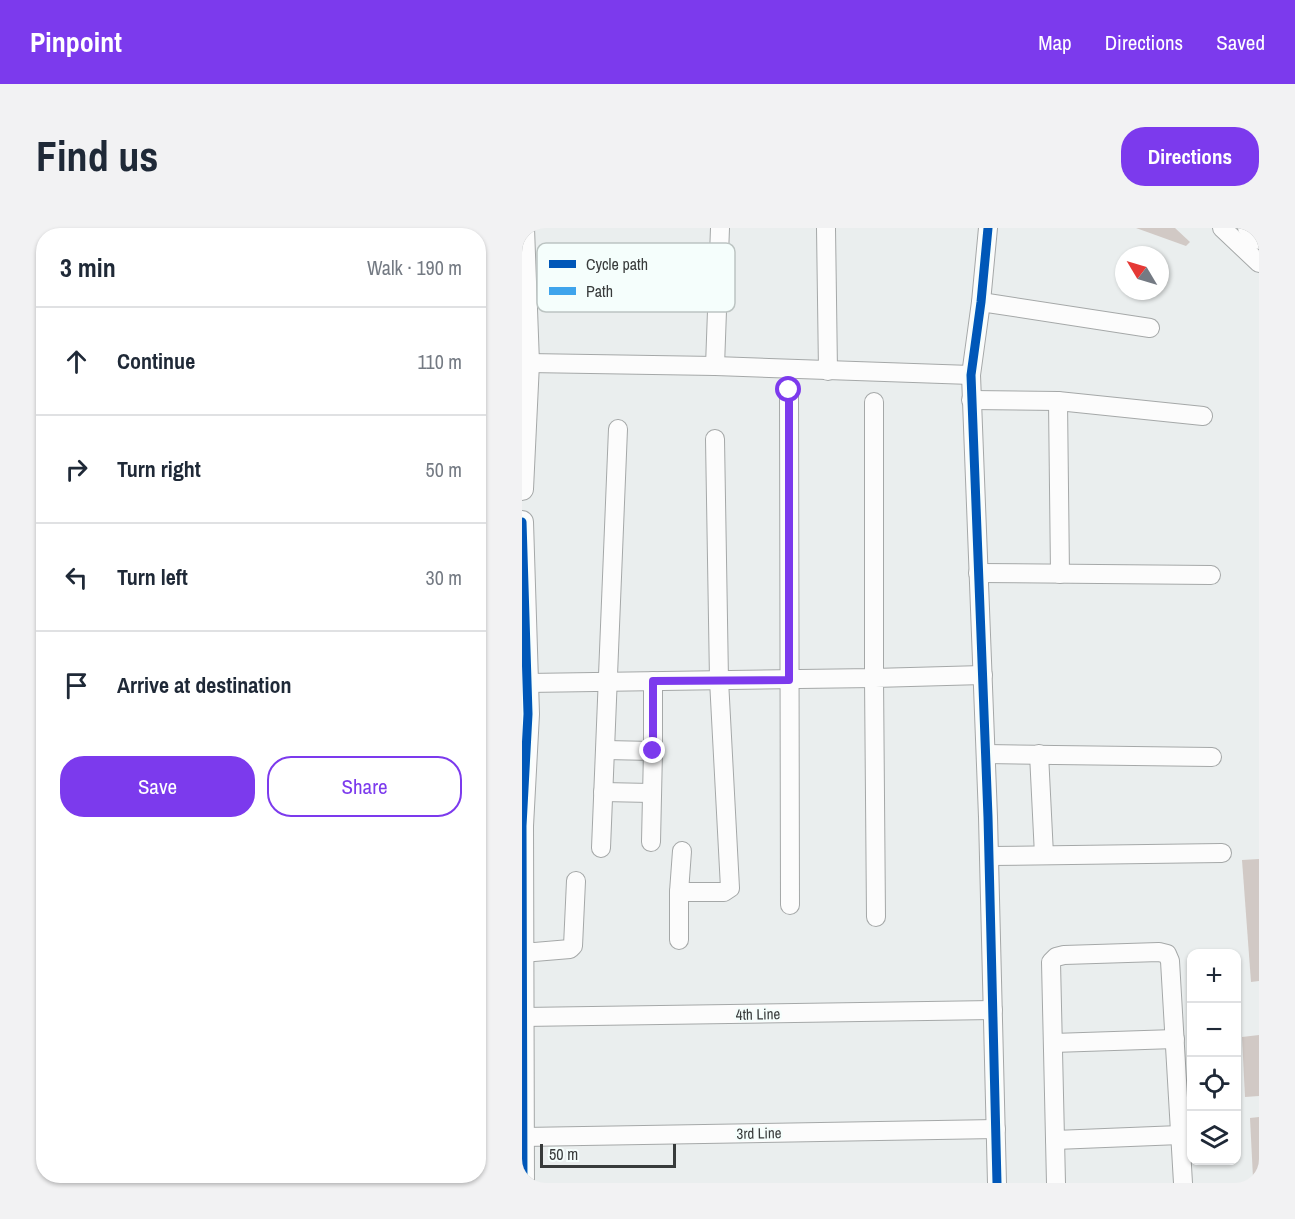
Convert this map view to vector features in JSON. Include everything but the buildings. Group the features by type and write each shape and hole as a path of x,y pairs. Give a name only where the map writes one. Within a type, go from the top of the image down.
{"street":[{"path":"522,489 528,363 523,228"},
{"path":"719,243 720,228"},
{"path":"826,228 828,371"},
{"path":"987,228 981,302 971,375 971,400 986,754 997,1183"},
{"path":"1222,228 1259,263"},
{"path":"1246,228 1259,240"},
{"path":"981,302 1150,328"},
{"path":"715,366 717,312"},
{"path":"528,363 715,366 971,375"},
{"path":"789,390 790,904"},
{"path":"971,400 1058,401 1203,416"},
{"path":"1058,401 1060,574"},
{"path":"874,402 876,917"},
{"path":"601,848 618,429"},
{"path":"679,892 724,892 730,888 719,680 715,439"},
{"path":"522,522 528,714 522,826 523,1183"},
{"path":"978,573 1211,575"},
{"path":"527,683 982,675"},
{"path":"651,842 653,681"},
{"path":"606,750 653,751"},
{"path":"986,754 1212,757"},
{"path":"1039,754 1044,855"},
{"path":"603,792 651,793"},
{"path":"679,940 682,851"},
{"path":"989,856 1222,854"},
{"path":"522,953 570,949 573,946 576,881"},
{"path":"1056,1183 1052,962 1056,957 1064,954 1158,952 1167,954 1170,962 1183,1183"},
{"name":"4th Line","path":"523,1017 993,1010"},
{"path":"1053,1043 1174,1039"},
{"name":"3rd Line","path":"523,1137 996,1129"},
{"path":"1055,1140 1180,1135"}],"marked path":[{"path":"653,693 653,751"}],"cycle path":[{"path":"988,228 971,375 988,817 997,1183"},
{"path":"522,522 528,714 522,826 523,1183"}],"route":[{"path":"653,751 653,681 789,680 789,390"}]}
